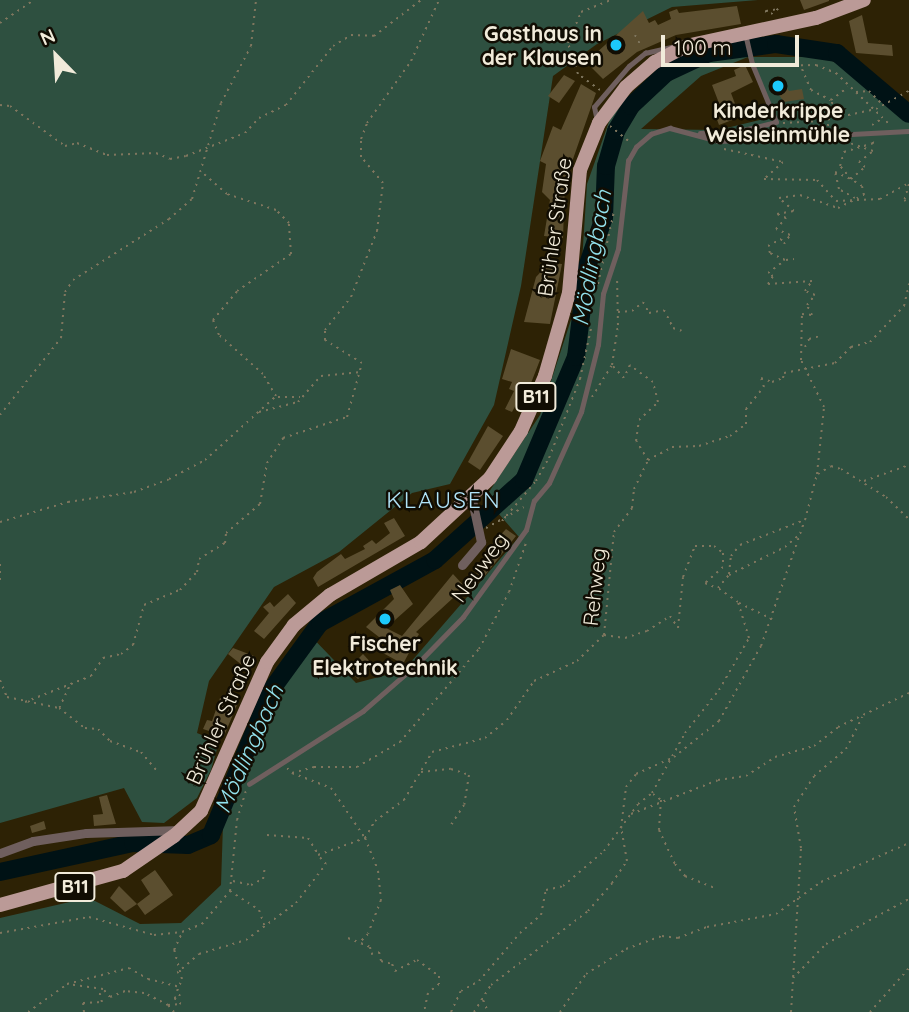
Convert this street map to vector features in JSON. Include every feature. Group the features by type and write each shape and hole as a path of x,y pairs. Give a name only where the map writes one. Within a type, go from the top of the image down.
{"main road":[{"name":"Brühler Straße","path":"0,905 94,882 145,859 178,833 201,811 267,662 294,625 330,595 421,542 472,499 522,430 545,376 569,293 580,170 603,123 638,75 687,46 816,18 864,0"}],"street":[{"path":"461,565 476,553 482,529 472,499"},
{"path":"0,853 46,839 132,832 178,833"}],"lane":[{"path":"695,133 735,132 776,122 752,64 746,39"},
{"path":"603,123 594,107 604,93 645,53 687,46"},
{"path":"634,145 650,134 670,128 719,141 909,131"},
{"name":"Neuweg","path":"249,784 285,764 363,711 416,664 463,617 526,530 534,502 549,483 581,412 598,345 603,294 618,250 628,161 634,145"}],"path":[{"path":"0,23 34,0"},
{"path":"0,415 61,338 65,292 73,280 182,210 199,188 229,83 251,46 256,0"},
{"path":"0,105 10,106 65,146 77,143 107,155 156,153 170,159 211,148 245,133 260,118 286,106 332,46 351,35 374,36 421,0"},
{"path":"25,702 91,676 103,657 121,654 133,645 144,605 180,590 197,572 199,559 225,543 226,533 260,504 267,463 283,438 347,417 362,372 362,363 325,340 325,330 351,297 377,231 383,183 361,156 361,139 367,123 411,61 439,0"},
{"path":"604,93 578,74 568,43 581,12 610,0"},
{"path":"635,35 645,53"},
{"path":"752,64 802,68 816,65 836,73 898,132"},
{"path":"802,68 803,79 811,90 831,100 837,117"},
{"path":"831,100 849,86"},
{"path":"856,92 869,91 883,105"},
{"path":"776,122 800,124 876,109 909,91"},
{"path":"603,123 634,145 627,151"},
{"path":"719,141 719,146 739,155 783,163 764,179 805,177 817,180 836,201 880,199 909,183"},
{"path":"873,151 859,162 865,167 851,179 841,166 844,152 873,151"},
{"path":"785,260 770,253 768,246 781,239 785,244 790,235 776,229 786,218 777,214 794,211 779,198 800,195 838,208 864,195 862,186 835,172 839,189 856,198"},
{"path":"202,173 227,194 276,210 289,223 294,244 288,258 237,290 213,320 219,335 263,374 276,397"},
{"path":"909,183 904,201 909,198"},
{"path":"596,295 616,203"},
{"path":"794,259 785,260 768,272 773,276 768,284 811,281 805,292 815,295 807,305 812,315 802,314 805,348"},
{"path":"581,412 612,365 618,271"},
{"path":"612,365 624,378 630,365 653,382 658,402 639,420 636,441 648,460 672,447 699,446 730,436 746,424 746,409 764,387 761,378 772,382 783,378 783,373 835,363 847,350 876,337 904,306 909,285"},
{"path":"617,312 632,311 643,302 649,313 664,310 673,328 682,331"},
{"path":"502,521 536,481 549,458 580,379 593,319"},
{"path":"474,1012 482,999 518,963 588,911 612,883 627,861 621,828 625,787 636,774 674,757 719,721 772,619 805,520 817,474 824,407 802,360 809,339 820,336"},
{"path":"258,412 298,402 321,376 362,372"},
{"path":"0,522 68,502 134,492 169,479 205,460 276,397 301,397"},
{"name":"Rehweg","path":"318,855 365,838 375,821 404,800 432,752 485,738 508,720 534,681 577,661 604,635 614,532 632,508 634,489 648,460"},
{"path":"863,481 909,465"},
{"path":"817,474 831,466 863,481 909,519"},
{"path":"482,529 502,521 534,502"},
{"path":"729,575 731,556 740,545 805,520"},
{"path":"292,773 314,767 357,767 400,742 479,649 509,592 526,543 526,530"},
{"path":"718,588 729,575 785,547 799,534"},
{"path":"604,635 625,638 647,631 670,616 678,628 683,576 695,546 714,546 723,553 723,567 705,583 772,619"},
{"path":"0,564 0,580"},
{"path":"451,1012 461,991 479,981 520,933 541,915 546,890 563,886 604,851 630,815 652,793 685,733 719,690 749,638 738,602"},
{"path":"0,680 5,695"},
{"path":"59,708 70,686"},
{"path":"630,815 662,800 696,791 718,780 746,776 775,757 814,747 838,727 909,693"},
{"path":"0,695 59,708 85,728 98,729 110,741 141,752 157,771"},
{"path":"791,1012 801,848 794,807 814,776 846,749 862,717"},
{"path":"285,764 292,773 331,788 365,838 378,871 382,900 368,934 360,942"},
{"path":"420,773 451,769 469,775 464,805 449,828"},
{"path":"225,778 239,781"},
{"path":"0,933 89,917 154,935 182,932 215,913 230,891 237,820 249,784"},
{"path":"652,793 662,800"},
{"path":"662,800 659,830 675,864 685,876 714,888"},
{"path":"177,973 189,959 246,940 265,928 296,903 326,864 308,838 267,835"},
{"path":"560,1012 586,974 626,949 662,936 678,938 721,923 754,921 799,900 821,882 909,843"},
{"path":"232,881 251,886 263,879 265,866"},
{"path":"230,891 259,909 265,928"},
{"path":"793,979 826,944 909,899"},
{"path":"167,1005 181,1004 174,998 180,996 174,950 182,932"},
{"path":"348,938 370,947 371,954 379,953 381,961 391,964 395,971 417,960 439,976 439,984 428,993 424,1012"},
{"path":"28,1012 67,984 130,968 148,979 179,987"},
{"path":"870,1012 909,968"},
{"path":"67,984 99,991 110,997 144,992 174,1012"},
{"path":"83,1012 83,1003 102,1002 99,991"},
{"path":"482,999 488,1012"}],"green space":[{"path":"0,0 758,0 672,7 597,44 553,76 521,286 494,405 450,484 412,493 339,552 274,587 209,681 197,733 219,742 211,770 197,798 164,823 142,822 124,788 0,823"},
{"path":"742,44 748,57 824,57 848,69 895,111 909,112 909,1012 0,1012 0,918 74,901 95,901 140,924 181,923 221,885 224,793 272,681 306,631 356,683 394,673 410,663 519,537 485,498 540,415 580,292 587,184 611,116 646,84 701,52","holes":["748,57 772,117 718,130 641,129 701,76"]}],"building":[{"path":"800,0 829,0 829,1 804,10"},
{"path":"737,6 741,24 676,35 637,52 603,79 586,62 643,11 649,23 655,20 658,25 671,19 669,12 677,9 679,13"},
{"path":"862,15 868,43 892,45 893,56 856,53 849,21"},
{"path":"745,65 753,82 731,93 740,117 719,125 715,114 722,111 712,85 736,76 734,70"},
{"path":"564,75 575,81 559,103 548,96"},
{"path":"779,76 789,91 802,89 804,99 784,102 770,82"},
{"path":"581,84 596,93 565,182 563,238 544,236 550,200 542,192 546,164 540,161 553,126 561,130"},
{"path":"549,263 562,264 550,324 524,322 536,277"},
{"path":"511,349 540,360 524,401 519,399 512,412 505,409 514,391 509,389 512,382 502,379"},
{"path":"488,426 503,436 480,470 468,462"},
{"path":"394,518 405,536 318,587 313,578 317,572 341,554 345,559 365,549 363,546 372,540 376,544 390,533 384,523"},
{"path":"506,529 516,536 483,578 476,573 489,556 484,553"},
{"path":"453,574 465,587 416,632 419,634 403,664 383,653 388,644 366,627 394,599 390,590 400,585 413,604 386,628 402,636"},
{"path":"288,594 296,603 264,639 254,631 269,613 263,607 270,602 274,607"},
{"path":"233,648 254,656 247,669 228,654"},
{"path":"363,654 373,665 358,679 348,669"},
{"path":"220,698 237,705 224,736 203,729 207,720 212,721"},
{"path":"107,795 116,824 94,826 93,815 103,814 99,797"},
{"path":"44,821 46,829 32,833 30,826"},
{"path":"155,870 173,895 145,915 137,904 150,894 141,880"},
{"path":"119,886 137,904 125,912 110,898"}],"waterway":[{"name":"Mödlingbach","path":"0,872 133,843 188,845 211,835 272,689 320,623 435,560 524,480 576,357 587,267 604,217 606,166 616,131 631,106 666,73 709,53 776,44 837,53 909,114"}],"place":[{"name":"Gasthaus in der Klausen","path":"616,45"},
{"name":"Kinderkrippe Weisleinmühle","path":"778,86"},
{"name":"Fischer Elektrotechnik","path":"385,619"}],"district":[{"name":"KLAUSEN","path":"444,500"}]}
